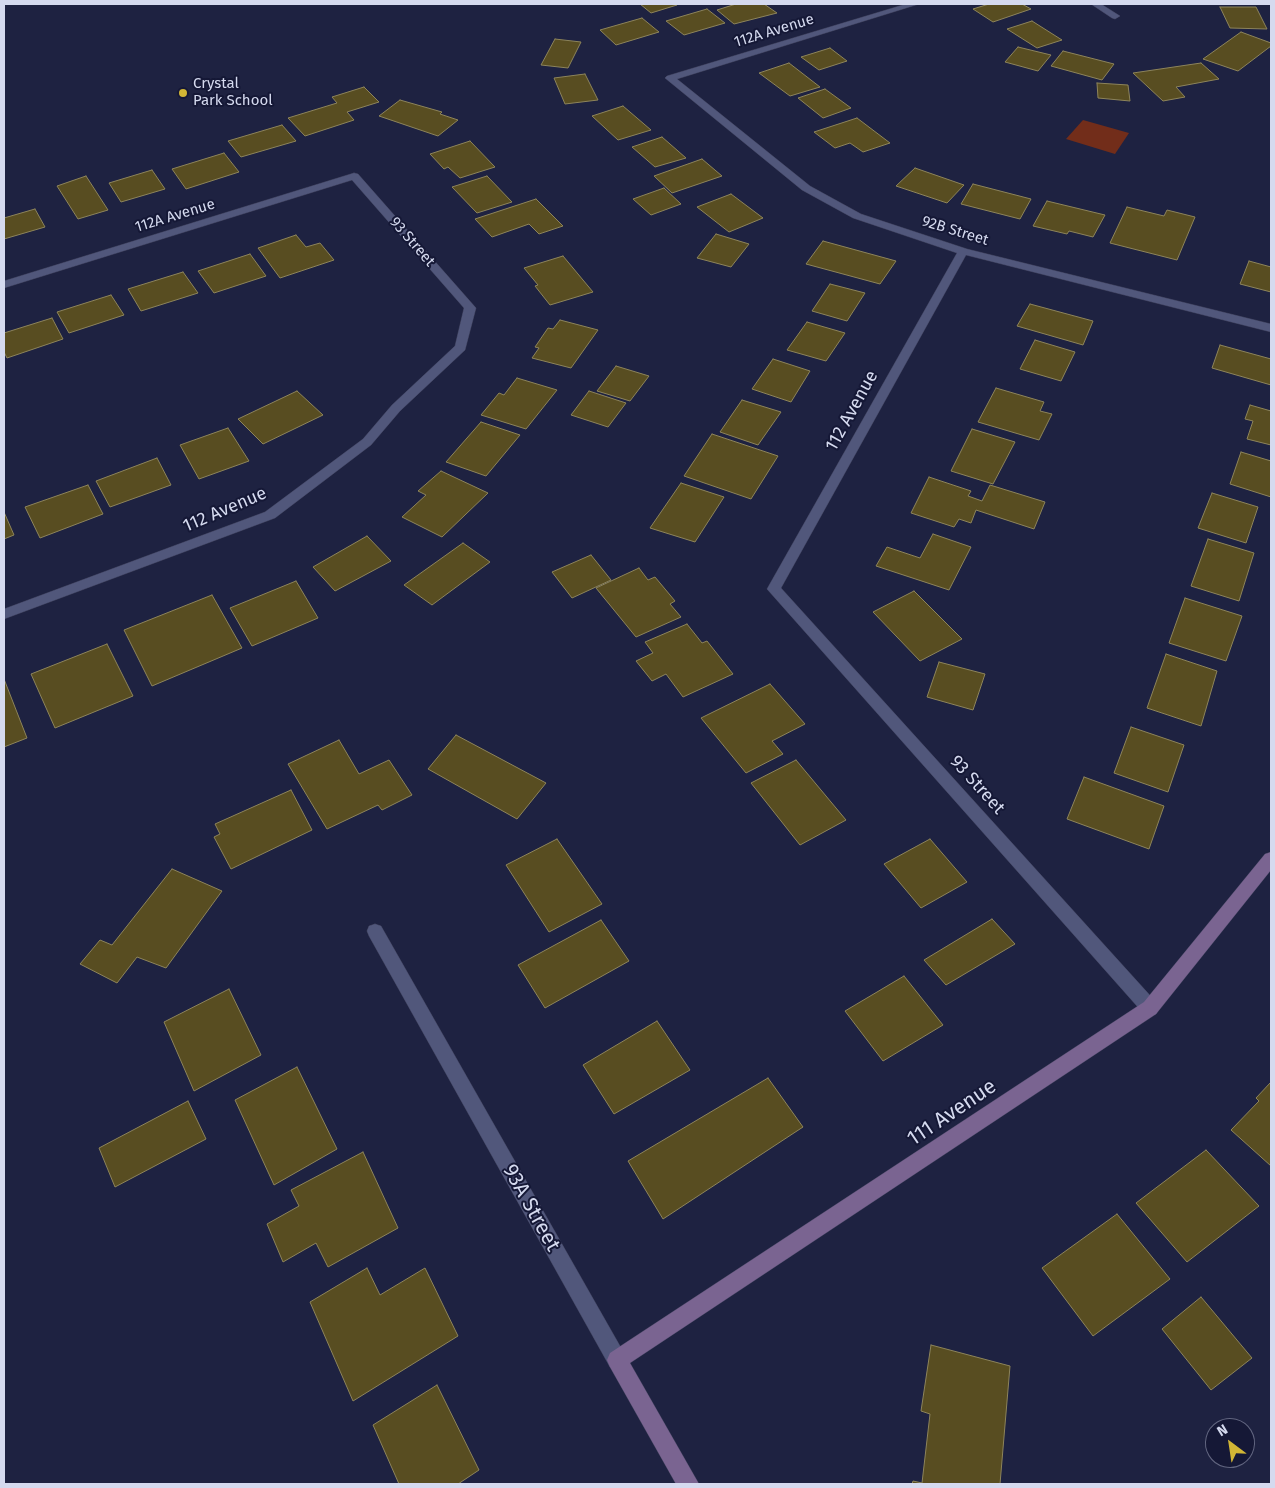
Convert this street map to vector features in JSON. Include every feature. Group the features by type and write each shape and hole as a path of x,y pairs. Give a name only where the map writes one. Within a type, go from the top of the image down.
{"street":[{"name":"112A Avenue","path":"670,78 915,4"},
{"path":"1096,4 1115,16"},
{"name":"92B Street","path":"670,78 806,188 857,216 964,251 1271,328"},
{"name":"112A Avenue","path":"4,285 354,176"},
{"name":"93 Street","path":"354,176 470,308"},
{"name":"112 Avenue","path":"774,589 964,251"},
{"name":"112 Avenue","path":"4,614 270,515 367,442 396,408 461,347 470,308"},
{"name":"93 Street","path":"774,589 1150,1008"},
{"name":"111 Avenue","path":"617,1360 1150,1008 1271,859"},
{"name":"93A Street","path":"375,931 688,1484"}],"shaded area":[{"path":"1083,120 1129,133 1115,154 1066,139"}],"building":[{"path":"640,4 675,4 677,5 651,13"},
{"path":"736,4 764,4 777,13 734,24 717,10"},
{"path":"989,4 1022,4 1031,9 993,22 973,9"},
{"path":"1220,7 1256,7 1267,29 1230,28"},
{"path":"707,9 725,23 684,35 666,21"},
{"path":"642,18 659,32 616,45 600,30"},
{"path":"1032,21 1062,40 1037,48 1007,29"},
{"path":"1241,32 1271,43 1271,46 1238,71 1203,59"},
{"path":"555,39 581,42 568,68 541,65"},
{"path":"1018,47 1051,55 1038,71 1005,62"},
{"path":"830,48 847,61 819,70 801,57"},
{"path":"1063,51 1114,64 1102,80 1051,66"},
{"path":"789,63 820,87 790,96 759,73"},
{"path":"1201,63 1219,79 1176,87 1185,97 1163,101 1133,73"},
{"path":"585,74 598,100 565,104 554,78"},
{"path":"1097,83 1128,85 1130,101 1098,98"},
{"path":"364,87 379,102 347,112 354,120 305,136 288,118 337,103 332,97"},
{"path":"825,89 851,108 823,118 798,98"},
{"path":"400,100 442,112 440,114 458,120 438,136 379,116"},
{"path":"623,106 651,130 618,140 592,116"},
{"path":"857,118 890,143 863,152 850,143 835,148 814,132"},
{"path":"282,125 296,141 241,157 228,141"},
{"path":"662,137 686,158 655,167 632,147"},
{"path":"470,141 495,167 460,178 448,167 444,169 430,154"},
{"path":"224,153 239,172 186,189 172,169"},
{"path":"702,159 722,176 672,193 654,176"},
{"path":"915,168 964,185 947,203 896,186"},
{"path":"152,170 165,189 121,202 109,183"},
{"path":"86,176 108,210 78,219 57,186"},
{"path":"487,176 512,202 477,213 452,187"},
{"path":"973,184 1031,199 1020,219 961,204"},
{"path":"664,188 681,204 651,215 633,199"},
{"path":"731,194 763,218 729,232 697,207"},
{"path":"536,199 563,226 539,234 529,224 492,237 475,219"},
{"path":"1047,201 1105,215 1093,237 1069,231 1067,234 1033,226"},
{"path":"1127,207 1164,216 1167,210 1195,217 1177,260 1110,243"},
{"path":"35,209 45,227 4,239 4,218"},
{"path":"716,234 749,244 731,267 697,258"},
{"path":"296,235 306,247 320,243 334,260 280,278 258,248"},
{"path":"823,241 896,261 880,284 806,264"},
{"path":"250,254 266,276 214,293 198,271"},
{"path":"563,256 593,292 550,305 535,286 538,285 524,268"},
{"path":"1249,261 1271,267 1271,292 1240,284"},
{"path":"183,272 198,293 141,311 128,289"},
{"path":"830,284 865,293 847,321 812,311"},
{"path":"111,295 124,315 69,333 57,312"},
{"path":"1030,304 1093,321 1083,345 1017,326"},
{"path":"52,318 63,339 7,358 4,352 4,333"},
{"path":"560,320 598,330 571,368 532,358 539,348 535,347 548,328 553,329"},
{"path":"807,322 845,333 826,361 787,350"},
{"path":"1035,340 1075,352 1061,381 1020,369"},
{"path":"1220,345 1271,359 1271,385 1212,368"},
{"path":"773,359 810,371 791,402 752,389"},
{"path":"616,366 649,376 630,401 597,391"},
{"path":"517,378 557,390 526,429 481,415 499,393 504,395"},
{"path":"996,388 1044,402 1040,411 1052,414 1039,440 978,422"},
{"path":"297,391 323,415 263,444 238,419"},
{"path":"589,391 626,403 608,427 571,415"},
{"path":"742,400 781,412 758,445 720,432"},
{"path":"1250,405 1271,411 1271,445 1247,439 1253,421 1245,419"},
{"path":"481,422 520,435 486,476 446,462"},
{"path":"228,428 249,461 199,479 180,445"},
{"path":"972,429 1015,442 993,484 951,471"},
{"path":"712,434 778,456 751,499 684,476"},
{"path":"1241,452 1271,461 1271,497 1230,484"},
{"path":"157,458 171,485 110,507 96,481"},
{"path":"441,471 488,493 442,537 402,517 426,495 418,491"},
{"path":"929,477 971,491 968,496 982,501 990,485 1045,502 1034,529 976,510 971,523 959,519 954,527 911,513"},
{"path":"681,483 724,497 695,542 650,528"},
{"path":"88,485 103,514 40,538 25,507"},
{"path":"1212,493 1258,507 1246,543 1198,528"},
{"path":"4,512 14,535 4,539"},
{"path":"933,534 971,547 949,590 876,566 887,547 920,558"},
{"path":"367,536 391,561 335,591 313,567"},
{"path":"1208,539 1254,553 1239,601 1191,586"},
{"path":"463,543 490,562 432,605 404,585"},
{"path":"591,555 611,580 572,598 552,572"},
{"path":"639,568 648,580 655,577 675,601 670,604 681,617 636,637 596,588"},
{"path":"296,581 318,618 252,646 230,608"},
{"path":"914,591 962,639 920,661 873,612"},
{"path":"212,595 242,648 152,686 124,630"},
{"path":"1185,598 1242,616 1226,661 1169,643"},
{"path":"687,624 702,643 707,641 733,674 683,697 666,674 652,681 636,661 653,653 645,642"},
{"path":"107,644 133,696 55,728 31,674"},
{"path":"1166,654 1217,671 1201,726 1147,708"},
{"path":"939,662 985,674 973,710 927,697"},
{"path":"4,679 27,738 4,747"},
{"path":"770,684 805,724 772,741 783,754 746,773 701,718"},
{"path":"1131,727 1184,745 1168,792 1114,773"},
{"path":"456,735 546,783 517,819 428,769"},
{"path":"339,740 359,774 389,760 412,795 382,810 378,805 327,829 288,764"},
{"path":"796,760 846,820 800,845 751,783"},
{"path":"1084,777 1164,806 1149,849 1067,819"},
{"path":"291,790 312,830 231,869 214,837 220,834 215,824"},
{"path":"557,839 602,904 549,932 506,865"},
{"path":"930,839 967,882 921,908 884,864"},
{"path":"172,869 222,891 166,968 137,957 117,983 80,964 100,940 112,945"},
{"path":"992,919 1015,944 946,985 924,960"},
{"path":"601,920 629,961 545,1008 518,965"},
{"path":"904,976 943,1025 883,1061 845,1011"},
{"path":"229,989 261,1055 194,1091 164,1022"},
{"path":"657,1021 690,1070 614,1114 583,1065"},
{"path":"297,1067 337,1149 274,1185 235,1100"},
{"path":"768,1078 803,1127 663,1219 628,1161"},
{"path":"1271,1082 1271,1166 1231,1130 1259,1101 1256,1098"},
{"path":"188,1101 206,1139 115,1187 99,1148"},
{"path":"1206,1150 1259,1206 1187,1262 1136,1203"},
{"path":"363,1152 398,1228 328,1267 316,1243 283,1262 267,1224 299,1206 291,1190"},
{"path":"1117,1214 1170,1279 1093,1336 1042,1268"},
{"path":"367,1268 380,1295 425,1268 458,1336 353,1401 310,1302"},
{"path":"1201,1297 1252,1358 1211,1390 1162,1329"},
{"path":"931,1345 1010,1366 1000,1484 912,1484 913,1481 922,1483 930,1414 921,1411"},
{"path":"437,1385 479,1470 458,1484 399,1484 373,1425"}],"place":[{"name":"Crystal Park School","path":"183,93"}]}
